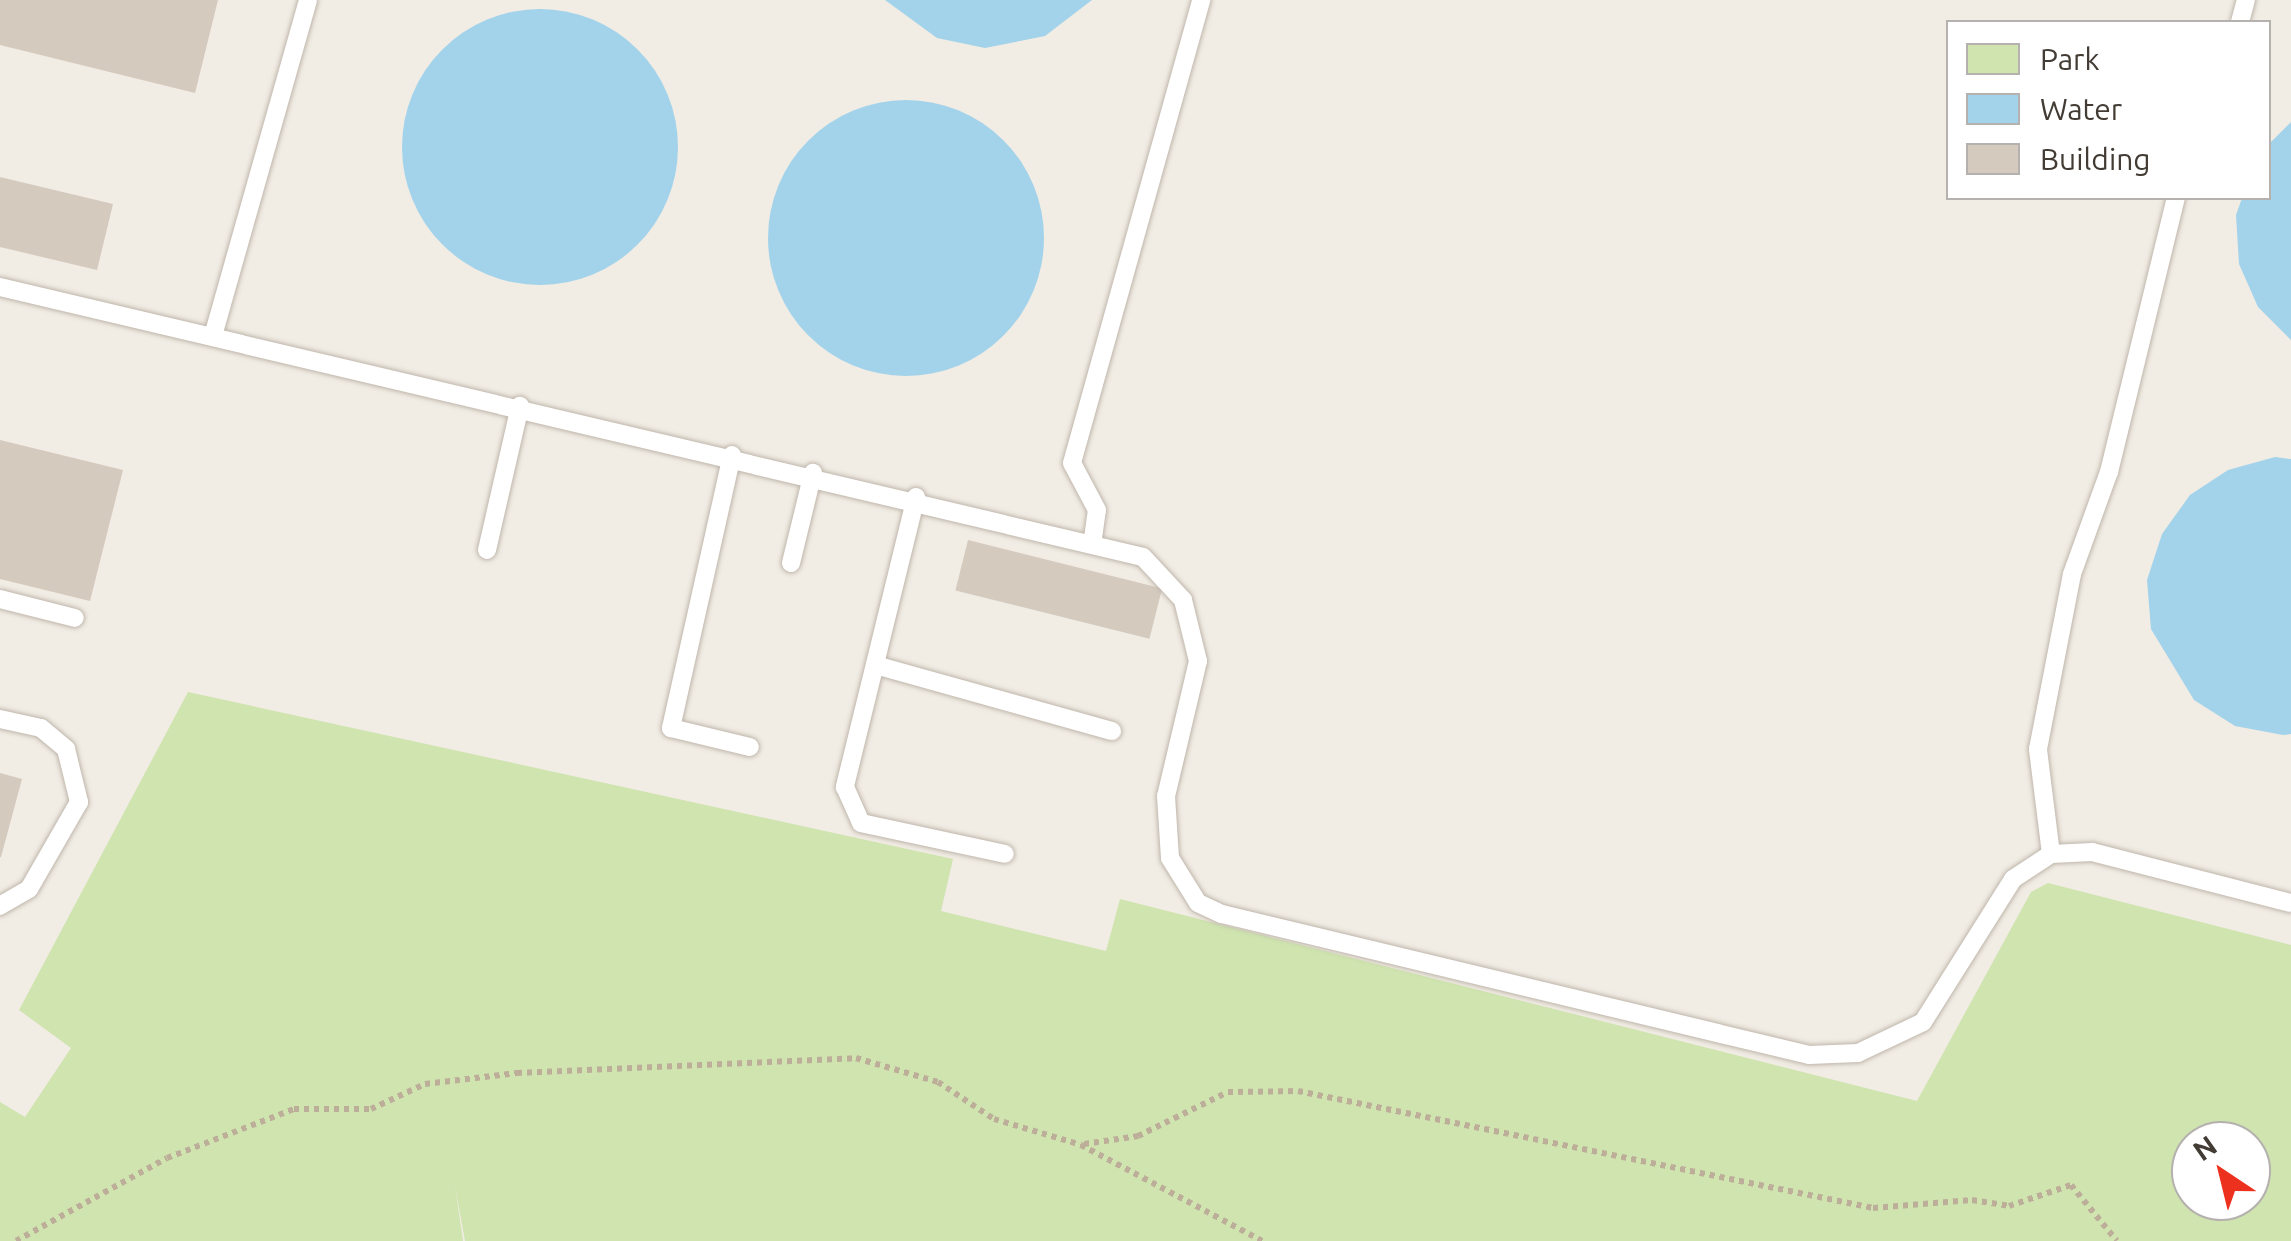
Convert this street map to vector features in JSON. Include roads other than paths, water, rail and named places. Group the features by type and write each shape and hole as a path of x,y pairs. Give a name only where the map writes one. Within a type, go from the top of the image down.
{"lane":[{"path":"213,336 308,0"},
{"path":"1093,538 1097,510 1072,462 1200,0"},
{"path":"2052,854 2038,749 2072,574 2109,472 2176,200"},
{"path":"0,287 1093,538 1143,557 1183,600 1194,630 1198,661 1164,829 1180,883 1222,914 1775,1050 1858,1053 1923,1022 2014,878 2052,854 2092,852 2291,904"},
{"path":"487,550 520,406"},
{"path":"732,455 671,728 750,747"},
{"path":"791,563 814,474"},
{"path":"916,497 879,666 845,786 861,823 1006,854"},
{"path":"0,599 75,618"},
{"path":"879,666 1112,730"},
{"path":"0,719 41,728 78,773 79,802 4,909"}],"water":[{"path":"885,0 1092,0 1045,36 985,48 937,38"},
{"path":"540,9 593,20 617,32 637,50 655,70 667,94 678,147 667,200 655,224 637,244 617,262 593,274 540,285 487,274 463,262 443,244 425,224 413,200 402,147 413,94 425,70 443,50 463,32 487,20"},
{"path":"906,100 959,111 983,123 1003,141 1021,161 1033,185 1044,238 1033,291 1021,315 1003,335 983,353 959,365 906,376 853,365 829,353 809,335 791,315 779,291 768,238 779,185 791,161 809,141 829,123 853,111"},
{"path":"2291,122 2291,340 2258,307 2239,264 2236,215 2241,200 2271,200 2271,142"},
{"path":"2275,457 2291,459 2291,734 2283,735 2235,726 2194,700 2151,629 2147,580 2162,534 2190,495 2228,470"}]}
